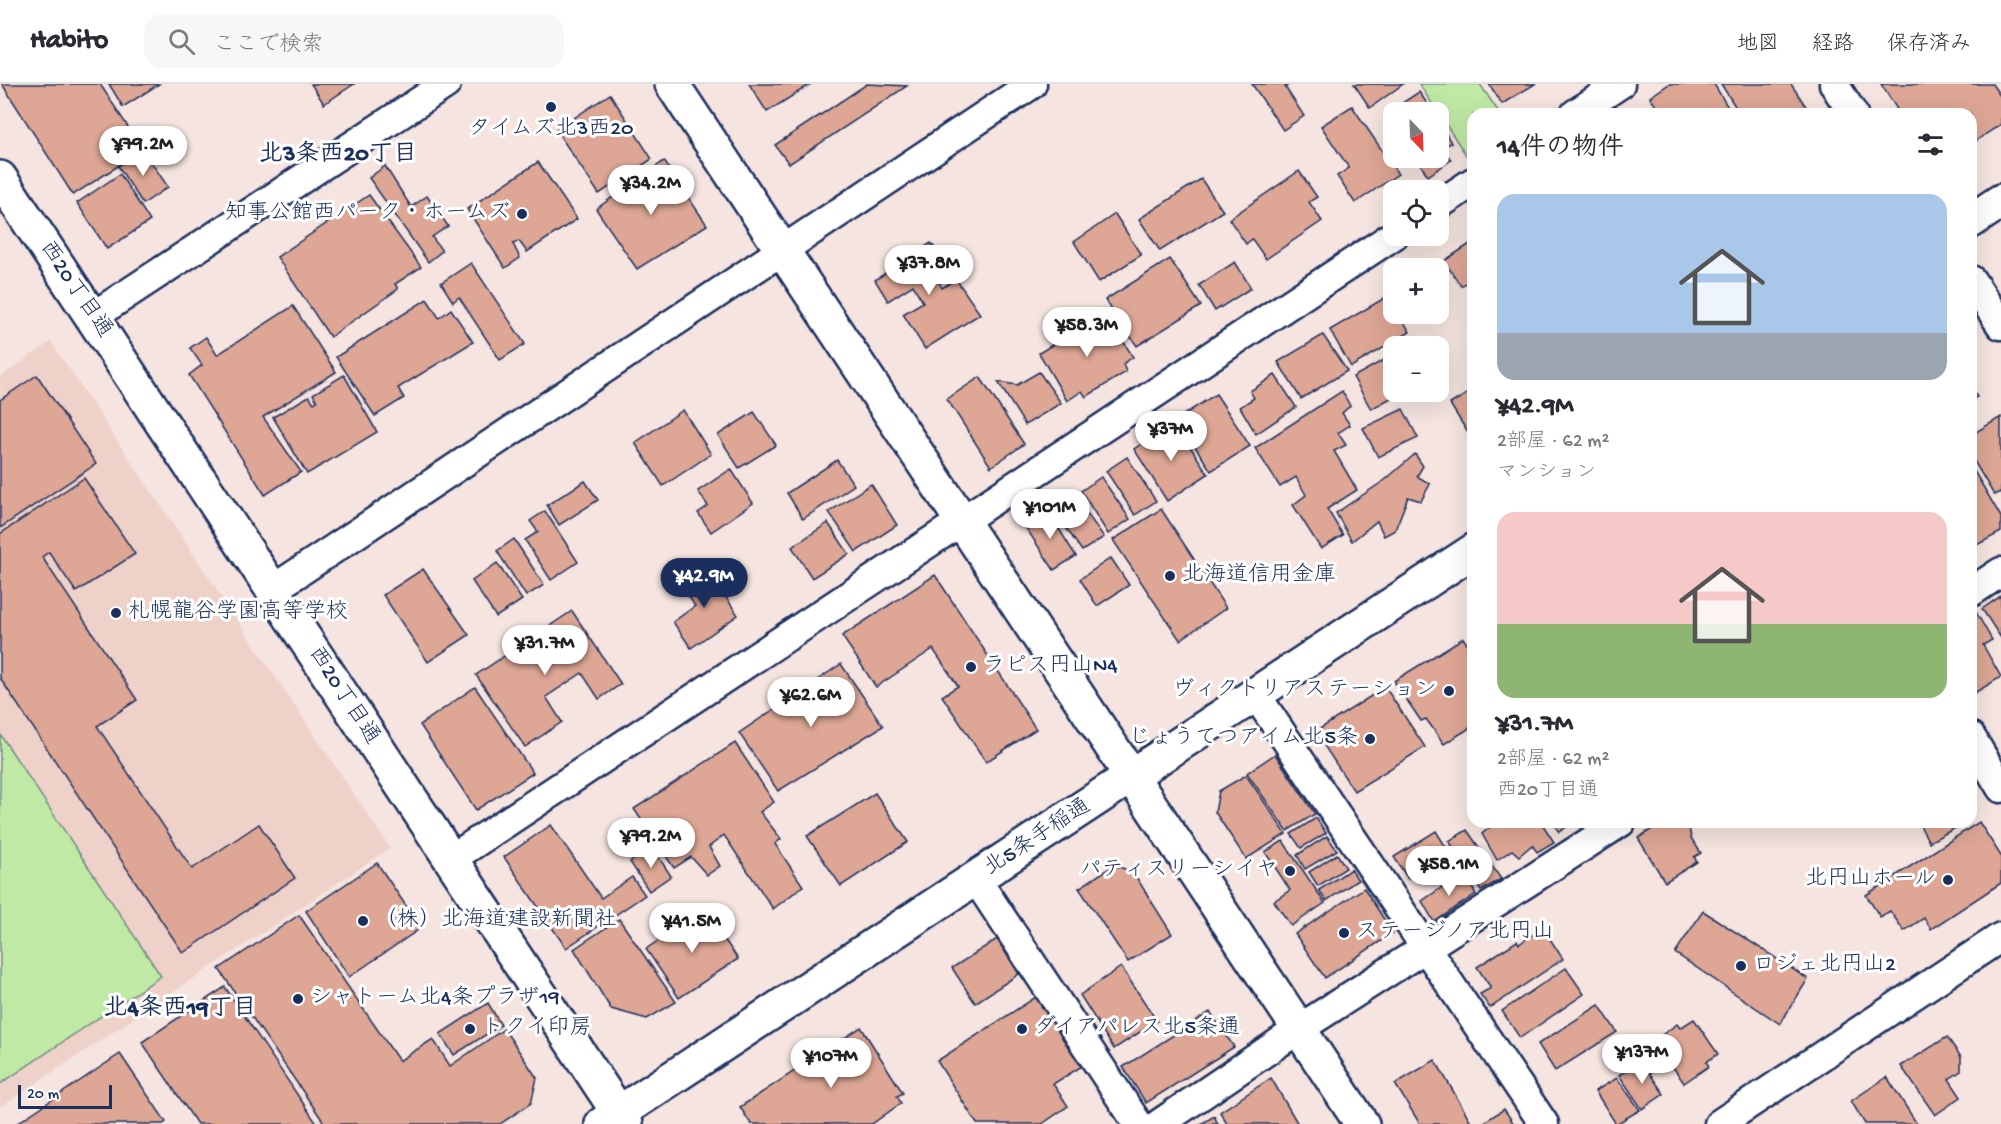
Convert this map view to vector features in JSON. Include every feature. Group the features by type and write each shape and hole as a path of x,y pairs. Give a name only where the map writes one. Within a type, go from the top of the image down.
{"street":[{"path":"92,317 446,84"},
{"path":"672,84 1362,1124"},
{"path":"272,590 1032,84"},
{"path":"1584,108 1620,84"},
{"path":"1834,84 1849,108"},
{"name":"西20丁目通","path":"0,178 451,859 616,1120"},
{"path":"1449,198 1467,186"},
{"path":"1977,217 2001,201"},
{"path":"451,859 1383,242"},
{"path":"1977,289 2001,325"},
{"name":"北5条手稲通","path":"616,1120 1467,555"},
{"path":"1977,588 2001,572"},
{"path":"1256,695 1544,1124"},
{"path":"1977,747 2001,788"},
{"path":"1159,1124 1299,1029 1427,949 1612,828"},
{"path":"976,879 1137,1124"},
{"path":"1719,1124 2001,937"}],"shaded area":[{"name":"札幌龍谷学園高等学校","path":"51,342 390,848 0,1107 0,377"}],"green space":[{"path":"1419,84 1480,84 1496,108 1467,108 1467,154 1449,129 1449,102 1431,102"},
{"path":"0,734 161,976 0,1084"}],"building":[{"path":"2,84 100,84 143,150 73,195"},
{"path":"109,84 159,84 123,107"},
{"path":"311,84 354,84 324,104"},
{"path":"749,84 811,84 767,112"},
{"path":"867,84 907,86 789,164 775,145"},
{"path":"1252,84 1290,84 1285,87 1304,116 1283,130"},
{"path":"1354,84 1403,84 1370,108"},
{"path":"1489,84 1535,84 1502,104"},
{"path":"1669,84 1714,84 1728,108 1657,108 1650,97"},
{"path":"1721,84 1791,84 1807,108 1736,108"},
{"path":"1881,84 1992,84 2001,97 2001,124 1977,140 1977,108 1896,108"},
{"path":"1419,92 1426,102 1404,102"},
{"path":"610,94 652,159 599,194 556,130"},
{"path":"1352,106 1383,152 1383,168 1394,168 1398,174 1389,180 1383,180 1383,184 1355,203 1337,176 1349,168 1321,126"},
{"path":"143,150 168,187 143,204 118,166"},
{"path":"664,161 707,225 637,269 596,209"},
{"name":"知事公館西パーク・ホームズ","path":"538,162 577,219 527,252 519,241 513,244 520,258 505,268 467,209"},
{"path":"385,166 411,207 427,196 448,226 432,237 442,251 428,262 369,178"},
{"path":"1423,168 1440,168 1428,176"},
{"path":"1299,171 1317,197 1309,202 1322,221 1266,259 1252,239 1246,244 1229,219"},
{"path":"120,174 150,221 107,249 77,203"},
{"path":"1201,179 1223,211 1160,251 1139,219"},
{"path":"369,195 421,267 395,284 398,289 330,337 277,257"},
{"path":"1115,214 1141,255 1099,282 1074,242"},
{"path":"931,243 951,271 938,279 942,288 956,279 980,314 925,349 903,314 923,302 913,285 888,301 875,280"},
{"path":"1467,246 1467,282 1461,286 1449,268 1449,258"},
{"path":"1170,259 1201,306 1137,346 1105,300"},
{"path":"1235,262 1251,288 1215,311 1199,285"},
{"path":"471,263 525,344 500,360 459,297 453,302 441,283"},
{"path":"427,299 439,318 451,309 473,342 398,388 404,398 375,416 336,357"},
{"path":"1383,299 1383,324 1405,324 1410,332 1403,336 1383,336 1383,348 1351,367 1330,330"},
{"path":"293,306 336,372 263,417 301,472 265,495 189,375 202,365 190,348 206,337 217,355"},
{"path":"1105,312 1133,357 1123,364 1126,372 1086,397 1082,391 1067,401 1039,353"},
{"path":"1323,335 1347,371 1301,399 1278,362"},
{"path":"1383,360 1384,402 1371,409 1353,377"},
{"path":"1039,372 1061,403 1025,425 998,382 1017,385"},
{"path":"37,375 96,464 0,528 0,400"},
{"path":"344,375 377,432 307,474 273,417 309,396 314,403 317,401 313,394"},
{"path":"1275,375 1296,407 1256,434 1240,407 1254,398 1250,391"},
{"path":"980,377 1024,444 991,467 947,399"},
{"path":"1342,391 1350,406 1342,413 1350,425 1338,433 1346,445 1334,451 1357,490 1327,509 1343,535 1321,549 1293,505 1306,495 1296,477 1280,487 1255,448"},
{"path":"1216,394 1250,446 1211,471 1177,419"},
{"path":"1467,394 1467,431 1450,404"},
{"path":"1403,409 1418,438 1378,457 1363,428"},
{"path":"683,410 711,454 663,486 635,443"},
{"path":"754,412 776,445 739,468 718,435"},
{"path":"2001,417 2001,494 2000,492 1994,495 1977,466 1977,431"},
{"path":"1174,422 1208,474 1167,501 1134,449"},
{"path":"1415,454 1423,466 1417,476 1430,484 1421,501 1408,497 1395,530 1384,536 1377,521 1352,541 1336,513 1385,480"},
{"path":"1127,457 1156,501 1135,515 1106,471"},
{"path":"837,460 854,485 803,519 787,493"},
{"path":"731,469 753,503 711,532 698,513 708,506 698,491"},
{"path":"1977,476 2001,517 2001,532 1977,545"},
{"path":"1101,477 1130,519 1108,534 1081,491"},
{"path":"84,478 135,554 76,592 49,552 42,557 137,700 97,726 192,869 259,824 295,878 183,953 0,678 0,534"},
{"path":"585,481 598,500 559,525 547,505"},
{"path":"871,484 897,525 856,552 829,512"},
{"path":"1073,495 1104,537 1082,551 1053,509"},
{"path":"1161,509 1226,608 1180,640 1113,540"},
{"path":"1047,510 1076,556 1054,570 1024,525"},
{"path":"545,511 578,562 551,580 525,540 538,532 530,521"},
{"path":"828,523 849,554 812,578 792,547"},
{"path":"514,539 544,585 526,596 497,551"},
{"path":"1111,558 1129,585 1097,606 1080,579"},
{"path":"497,563 522,600 496,617 472,581"},
{"path":"706,568 738,615 691,648 673,622 695,606 681,585"},
{"path":"423,569 469,635 428,662 383,595"},
{"name":"ラピス円山N4","path":"935,575 1036,729 986,762 942,696 958,686 933,649 876,687 842,636"},
{"path":"2001,596 2001,638 1982,609"},
{"path":"572,611 621,684 599,699 582,673 546,697 562,722 525,747 476,675"},
{"path":"1977,614 1992,640 1983,645 2001,677 1977,692"},
{"path":"1463,638 1467,644 1467,730 1444,744 1426,719 1421,721 1394,681"},
{"path":"841,664 883,726 778,791 739,733"},
{"path":"475,687 533,773 476,810 420,725"},
{"name":"じょうてつアイム北5条","path":"1385,687 1425,747 1354,791 1315,732"},
{"path":"735,743 774,802 760,812 781,839 775,844 803,886 773,909 724,835 709,847 720,866 707,875 691,857 674,868 634,809"},
{"path":"1275,754 1315,814 1287,831 1247,773"},
{"path":"1246,775 1286,834 1246,859 1215,812 1219,791"},
{"path":"875,793 908,842 841,886 807,836"},
{"path":"1316,818 1326,833 1301,848 1291,834"},
{"path":"1979,822 2001,856 2001,883 1931,929 1924,918 1904,931 1890,911 1880,917 1866,895 1970,828 1977,828"},
{"path":"551,825 601,898 632,877 645,895 566,948 504,857"},
{"path":"1489,828 1545,828 1554,842 1537,852 1532,845 1519,856 1512,850 1497,860 1482,834"},
{"path":"1654,828 1689,828 1691,838 1701,853 1694,857 1697,862 1665,882 1638,838"},
{"path":"1921,828 1956,828 1929,842"},
{"path":"1467,830 1501,879 1481,891 1449,841"},
{"path":"1436,831 1449,852 1408,879 1394,857"},
{"path":"1327,836 1337,850 1305,869 1297,855"},
{"name":"パティスリーシイヤ","path":"1283,841 1325,903 1291,926 1274,901 1290,890 1265,852"},
{"path":"652,847 671,876 649,891 630,862"},
{"path":"1337,854 1346,868 1318,886 1309,872"},
{"path":"377,863 421,928 349,977 306,911"},
{"path":"1114,865 1133,872 1172,934 1128,962 1079,888"},
{"path":"1351,869 1358,880 1326,901 1319,890"},
{"path":"1463,873 1476,894 1434,922 1422,901"},
{"name":"ステージノア北円山","path":"1364,888 1393,933 1325,978 1295,934"},
{"path":"704,910 738,959 679,998 646,949"},
{"name":"ロジェ北円山2","path":"1703,911 1808,979 1780,1024 1675,953"},
{"name":"シャトーム北4条プラザ19","path":"299,915 399,1061 433,1039 450,1066 504,1029 537,1078 531,1103 500,1124 325,1124 219,969"},
{"path":"619,919 676,1002 647,1019 611,1009 574,949"},
{"path":"1543,928 1563,959 1490,1008 1480,994 1491,988 1477,967 1517,941 1519,944"},
{"path":"997,939 1019,974 975,1003 952,968"},
{"path":"1121,967 1157,1021 1114,1049 1080,995"},
{"path":"1566,968 1584,994 1520,1038 1502,1011"},
{"path":"225,987 317,1124 197,1124 142,1042"},
{"name":"ダイアパレス北5条通","path":"1036,997 1082,1066 1053,1084 1068,1106 1042,1124 977,1124 937,1061"},
{"name":"トクイ印房","path":"488,1003 501,1025 454,1055 440,1034"},
{"path":"1599,1005 1617,1032 1555,1071 1538,1044"},
{"path":"1210,1012 1234,1047 1146,1103 1123,1067"},
{"path":"1694,1019 1718,1054 1706,1062 1709,1066 1684,1083 1657,1044 1665,1039 1662,1035 1677,1024 1680,1028"},
{"path":"861,1027 903,1093 897,1096 901,1103 872,1124 751,1124 740,1107"},
{"path":"1947,1037 1961,1057 1961,1071 1949,1079 1961,1097 1935,1115 1901,1066"},
{"path":"120,1054 166,1122 163,1124 16,1124"},
{"path":"1435,1060 1470,1120 1465,1124 1420,1124 1395,1084"},
{"path":"1641,1061 1664,1094 1642,1109 1619,1075"},
{"path":"1887,1077 1917,1124 1865,1124 1851,1101"},
{"path":"1271,1078 1298,1124 1227,1124 1220,1112"},
{"path":"1617,1078 1640,1110 1616,1124 1595,1091"},
{"path":"1504,1109 1514,1124 1481,1124"},
{"path":"1214,1116 1218,1124 1201,1124"}],"place":[{"name":"タイムズ北3西20","path":"551,107"},
{"name":"知事公館西パーク・ホームズ","path":"522,214"},
{"name":"北海道信用金庫","path":"1170,576"},
{"name":"札幌龍谷学園高等学校","path":"116,613"},
{"name":"ラピス円山N4","path":"971,667"},
{"name":"ヴィクトリアステーション","path":"1449,691"},
{"name":"じょうてつアイム北5条","path":"1370,739"},
{"name":"パティスリーシイヤ","path":"1290,871"},
{"name":"北円山ホール","path":"1948,880"},
{"name":"（株）北海道建設新聞社","path":"363,921"},
{"name":"ステージノア北円山","path":"1344,933"},
{"name":"ロジェ北円山2","path":"1741,966"},
{"name":"シャトーム北4条プラザ19","path":"298,999"},
{"name":"トクイ印房","path":"470,1029"},
{"name":"ダイアパレス北5条通","path":"1022,1029"}],"district":[{"name":"北3条西20丁目","path":"338,155"},
{"name":"北4条西19丁目","path":"180,1009"}]}
